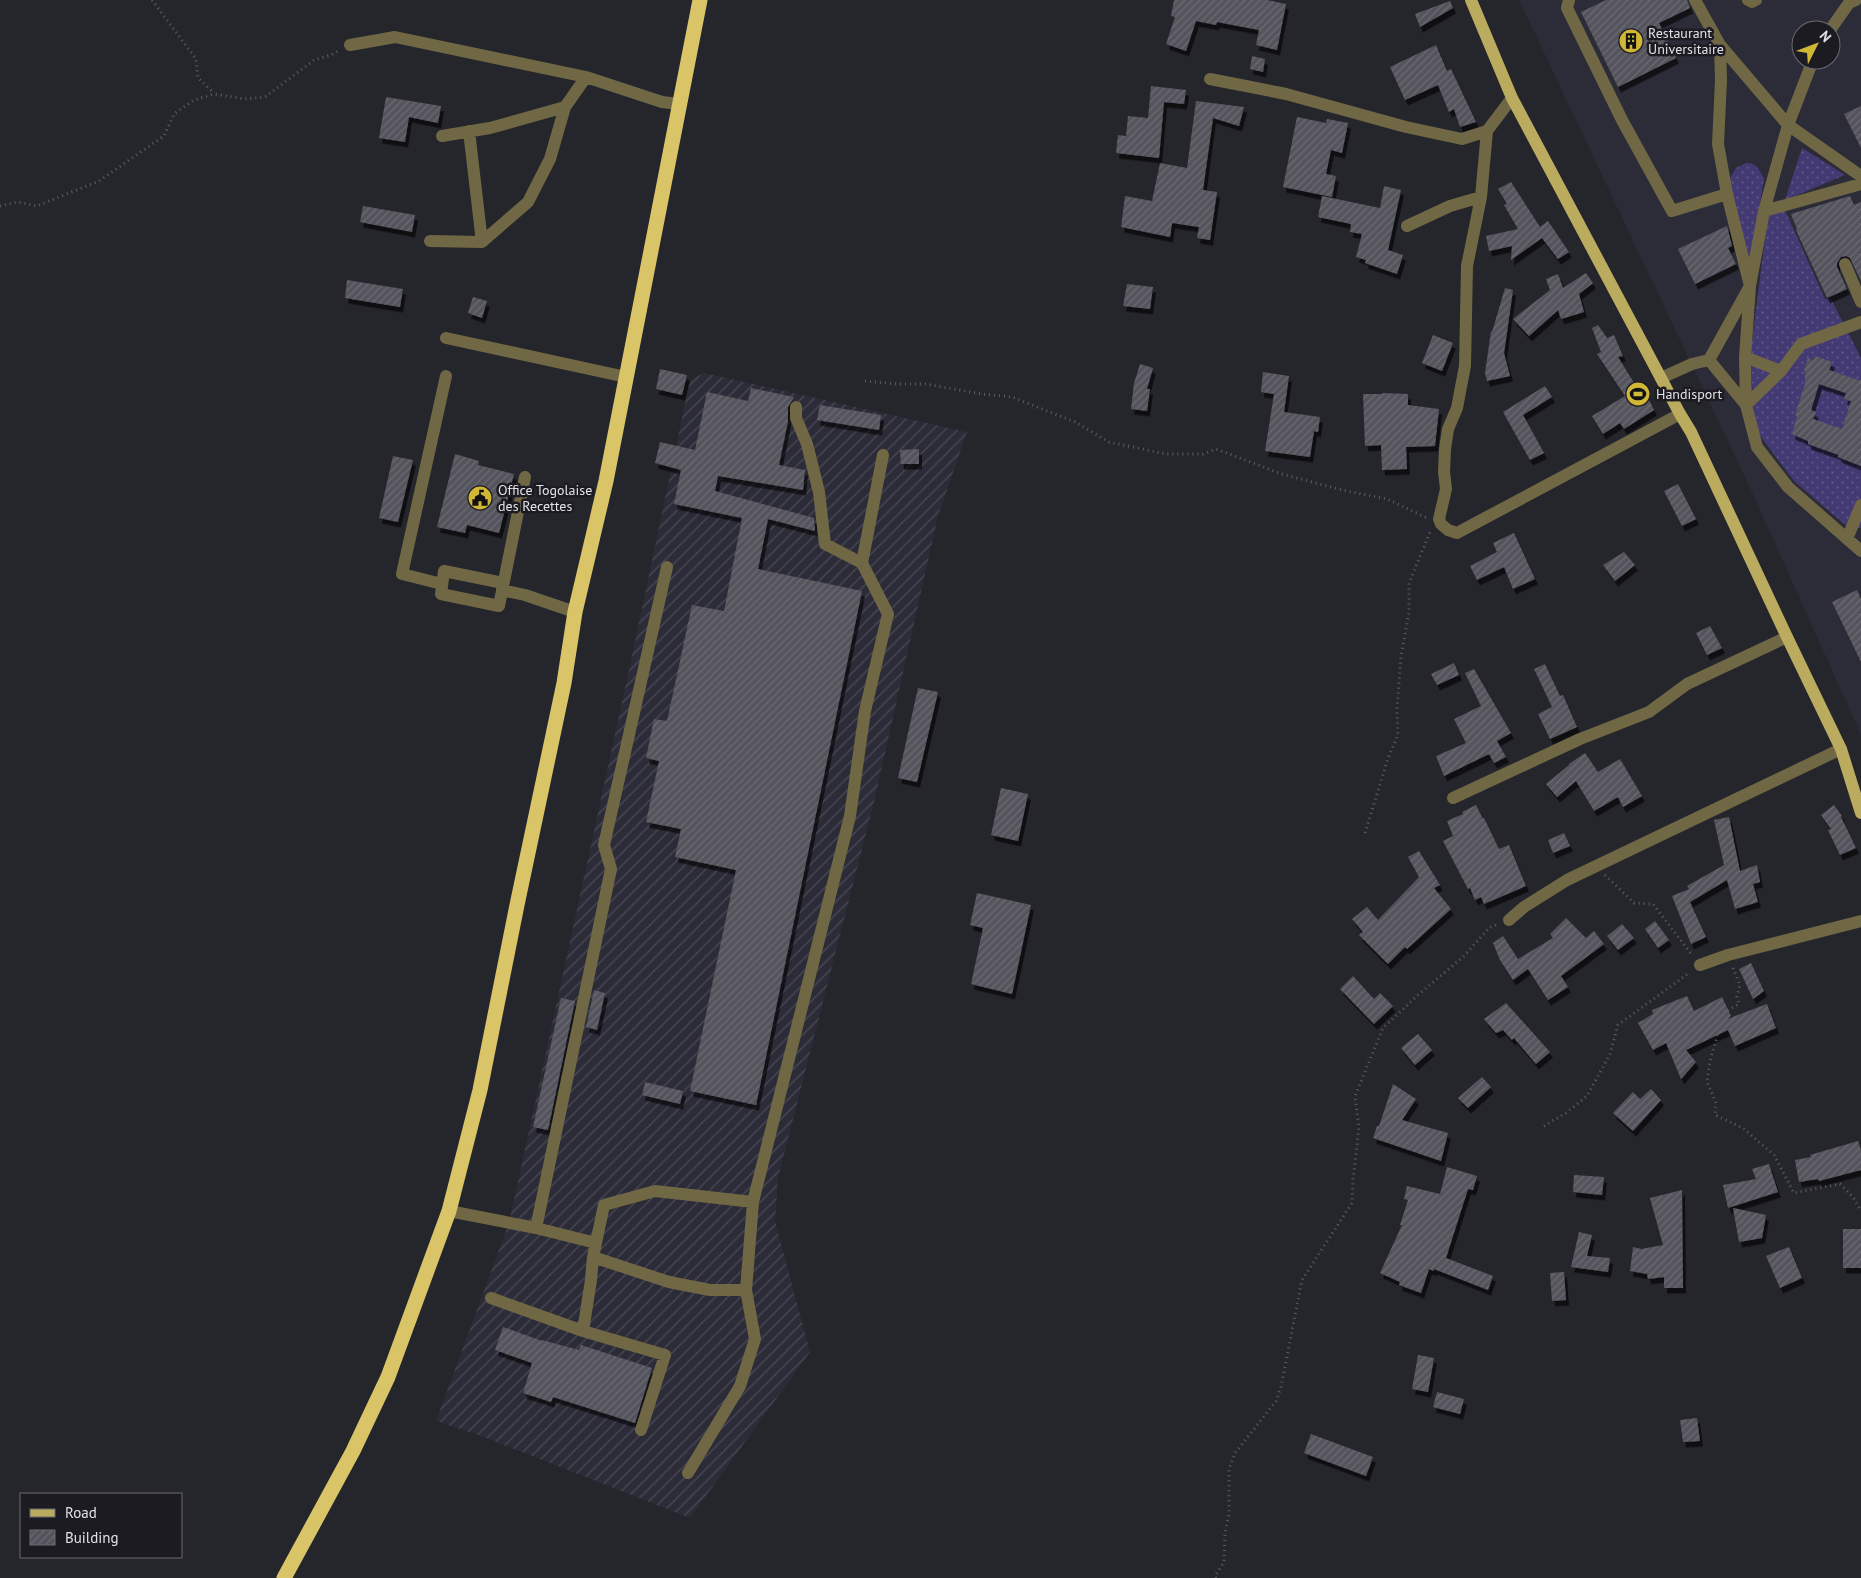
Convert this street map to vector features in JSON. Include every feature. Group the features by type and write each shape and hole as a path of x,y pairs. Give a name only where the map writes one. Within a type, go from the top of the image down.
{"highway":[{"path":"284,1578 353,1451 388,1376 449,1211 480,1090 516,905 564,683 575,612 606,481 700,0"}],"main road":[{"path":"1471,0 1512,98 1695,441 1841,749 1861,812"}],"street":[{"path":"1569,0 1567,8 1622,120 1672,211 1727,194"},
{"path":"1695,0 1720,46 1788,125 1861,176"},
{"path":"1748,0 1752,2 1756,0"},
{"path":"1837,20 1850,1"},
{"path":"350,45 395,37 586,77 662,102 679,104"},
{"path":"1661,378 1692,364 1709,360 1750,286 1727,194 1718,144 1721,80 1720,46"},
{"path":"1809,70 1788,125 1764,211 1750,286 1745,356 1746,405 1757,447 1788,487 1861,551"},
{"path":"430,241 482,242 528,202 550,159 565,106 586,77"},
{"path":"1210,79 1286,94 1462,139 1487,131"},
{"path":"1512,98 1487,131 1481,197 1467,266 1465,366 1458,408 1448,429 1444,472 1446,489 1438,523 1448,530 1457,533 1680,414"},
{"path":"442,136 490,128 565,106"},
{"path":"469,131 482,242"},
{"path":"1764,211 1861,184"},
{"path":"1407,226 1450,206 1481,197"},
{"path":"1845,264 1861,301"},
{"path":"1746,405 1781,370 1801,344 1861,322"},
{"path":"446,338 626,377"},
{"path":"1745,356 1781,370"},
{"path":"1709,360 1746,405"},
{"path":"442,584 402,574 446,376"},
{"path":"688,1473 740,1386 755,1339 746,1290 753,1202 850,816 864,711 888,614 862,563 825,544 819,492 807,444 796,418 796,407"},
{"path":"862,563 883,454"},
{"path":"525,477 502,586 499,606 441,594 444,571 502,586 575,612"},
{"path":"1847,539 1861,505"},
{"path":"536,1228 611,869 604,845 667,567"},
{"path":"1453,798 1580,739 1649,712 1687,684 1787,638"},
{"path":"1509,920 1524,906 1567,880 1841,749"},
{"path":"1700,965 1861,921"},
{"path":"583,1331 593,1257 604,1204 655,1192 753,1202"},
{"path":"449,1211 536,1228 596,1243"},
{"path":"593,1257 669,1282 710,1290 746,1290"},
{"path":"491,1298 583,1331 665,1355 641,1430"}],"path":[{"path":"152,0 196,59 198,78 214,94"},
{"path":"0,206 18,202 37,206 99,181 164,136 174,114 194,100 214,94 245,98 265,97 314,60 331,55 350,45"},
{"path":"865,381 925,384 1012,397 1075,422 1109,442 1166,454 1203,454 1216,449 1282,474 1342,490 1387,499 1438,523 1409,583 1409,612 1401,656 1397,709 1398,735 1388,758 1365,833"},
{"path":"1544,1126 1566,1113 1586,1096 1610,1054 1618,1026 1700,965 1653,904 1634,903 1596,866"},
{"path":"1216,1578 1215,1576 1224,1562 1225,1533 1229,1514 1229,1469 1235,1453 1276,1401 1281,1387 1302,1280 1352,1203 1359,1127 1354,1096 1366,1066 1383,1028 1418,994 1463,957 1489,928 1509,920"},
{"path":"1728,956 1740,985 1737,998 1739,1004 1720,1015 1716,1041 1710,1061 1707,1082 1716,1102 1715,1116 1743,1128 1774,1155 1794,1193 1840,1184 1853,1197 1861,1211"}],"shaded area":[{"path":"1519,0 1861,0 1861,735 1751,490"},
{"path":"1802,148 1845,175 1785,200"},
{"path":"1746,163 1755,165 1764,178 1750,264 1729,180 1736,168"},
{"path":"1784,208 1825,299 1831,299 1861,358 1861,528 1849,528 1794,481 1758,433 1753,408 1751,349 1768,215"},
{"path":"704,373 967,432 938,516 875,798 778,1178 775,1221 810,1352 690,1518 481,1436 436,1421 509,1223 690,380"}],"building":[{"path":"1174,0 1267,0 1286,4 1277,50 1256,45 1259,30 1217,22 1216,25 1196,21 1186,51 1166,44 1175,17 1171,16"},
{"name":"Restaurant Universitaire","path":"1606,0 1687,0 1690,8 1659,23 1676,58 1618,87 1581,12"},
{"path":"1450,1 1453,8 1420,27 1415,14"},
{"path":"1436,45 1447,71 1451,69 1476,122 1460,127 1454,109 1449,112 1438,85 1405,100 1390,67"},
{"path":"1252,56 1265,59 1263,72 1250,69"},
{"path":"1151,86 1186,90 1184,104 1164,102 1159,158 1116,153 1118,135 1126,136 1128,116 1148,118"},
{"path":"386,97 441,106 438,123 409,117 405,142 379,138"},
{"path":"1196,101 1244,107 1239,126 1213,118 1203,190 1217,192 1210,240 1197,238 1199,227 1172,223 1170,237 1121,227 1125,196 1152,201 1160,163 1187,168"},
{"path":"1861,106 1861,148 1844,114"},
{"path":"1297,117 1326,123 1327,119 1348,123 1342,153 1331,150 1326,174 1336,176 1332,197 1283,187"},
{"path":"1511,182 1540,227 1548,221 1569,252 1558,259 1542,238 1511,260 1512,246 1489,251 1486,236 1518,229 1504,205 1507,204 1498,189"},
{"path":"1384,186 1401,190 1388,250 1403,255 1397,274 1365,263 1366,260 1356,257 1362,234 1350,232 1351,224 1318,217 1322,196 1380,208"},
{"path":"1850,196 1854,205 1861,202 1861,281 1850,258 1846,256 1841,257 1837,267 1847,289 1827,298 1796,230 1791,214"},
{"path":"363,206 415,215 412,232 360,222"},
{"path":"1727,226 1732,246 1728,248 1736,264 1695,284 1678,249"},
{"path":"1586,273 1593,283 1579,294 1584,312 1561,319 1558,310 1529,336 1513,319 1550,290 1546,279 1558,274 1563,288"},
{"path":"347,280 403,289 400,307 345,298"},
{"path":"1127,284 1153,287 1150,309 1123,306"},
{"path":"1505,288 1513,290 1504,353 1510,376 1487,381 1485,373 1491,331"},
{"path":"473,297 487,301 482,318 468,313"},
{"path":"1598,325 1607,338 1614,335 1623,356 1618,357 1636,386 1641,384 1654,410 1624,429 1620,423 1603,434 1592,416 1625,396 1597,354 1601,352 1592,328"},
{"path":"1433,335 1453,343 1442,371 1422,363"},
{"path":"1815,356 1832,362 1829,370 1861,380 1861,466 1838,457 1839,455 1808,444 1808,441 1792,434 1797,416 1795,415 1805,384 1804,370 1808,358 1813,361","holes":["1819,384 1846,393 1844,399 1851,401 1842,429 1813,419 1816,412 1811,410"]},
{"path":"1140,364 1153,368 1147,389 1150,389 1147,411 1131,409 1134,383"},
{"path":"660,369 687,375 682,395 656,389"},
{"path":"1263,372 1289,376 1284,412 1320,417 1318,432 1314,431 1310,457 1265,451 1274,394 1261,392"},
{"path":"1545,386 1552,397 1523,415 1544,453 1530,460 1503,412"},
{"path":"751,388 794,397 788,407 788,421 779,465 805,470 803,490 718,476 715,491 814,518 815,531 768,519 758,569 862,591 756,1105 690,1091 736,870 675,857 681,829 646,822 659,761 646,758 654,719 667,721 692,605 724,611 742,518 674,504 681,470 655,463 660,442 695,450 707,392 748,401"},
{"path":"1363,394 1408,394 1408,405 1439,409 1435,446 1406,447 1407,469 1382,470 1381,445 1365,446"},
{"path":"820,405 881,415 879,430 817,420"},
{"path":"919,449 919,464 901,464 900,450"},
{"path":"455,454 479,461 478,465 514,474 499,533 467,525 465,533 437,527"},
{"path":"393,456 413,460 398,522 379,518"},
{"path":"1678,484 1696,519 1682,526 1664,491"},
{"path":"1514,533 1535,579 1513,589 1504,567 1477,580 1470,566 1497,552 1493,543"},
{"path":"1624,552 1635,565 1615,581 1603,565"},
{"path":"1857,590 1861,599 1861,662 1832,602"},
{"path":"1710,626 1722,648 1707,655 1696,633"},
{"path":"1454,663 1459,675 1437,685 1431,674"},
{"path":"1545,664 1560,696 1563,695 1577,727 1550,739 1538,714 1552,707 1534,669"},
{"path":"1474,669 1511,733 1497,741 1506,757 1494,763 1489,754 1444,776 1436,756 1466,743 1454,719 1481,706 1465,673"},
{"path":"918,688 938,692 917,782 898,778"},
{"path":"1585,753 1598,772 1620,759 1642,796 1623,807 1618,797 1594,811 1576,781 1557,797 1546,784"},
{"path":"1001,788 1028,794 1018,841 991,835"},
{"path":"1476,805 1499,849 1509,845 1526,886 1484,904 1481,897 1475,900 1443,841 1453,836 1447,821 1463,814 1462,812"},
{"path":"1834,805 1842,816 1856,848 1840,855 1828,830 1831,829 1821,815"},
{"path":"1729,817 1740,871 1757,865 1760,882 1753,884 1758,902 1735,909 1727,880 1690,902 1706,937 1691,944 1672,896 1689,889 1687,886 1724,865 1714,820"},
{"path":"1564,833 1570,846 1553,853 1548,840"},
{"path":"1419,851 1440,885 1434,888 1451,909 1407,949 1405,947 1388,964 1359,935 1363,932 1352,919 1367,907 1378,920 1419,877 1408,857"},
{"path":"977,893 1031,905 1012,994 971,984 983,928 970,925"},
{"path":"1566,918 1586,938 1594,931 1604,944 1561,976 1568,987 1548,1000 1528,969 1513,980 1500,960 1493,943 1503,936 1518,959 1553,938 1550,934"},
{"path":"1655,921 1669,940 1658,948 1645,929"},
{"path":"1622,924 1634,938 1618,950 1607,936"},
{"path":"1751,963 1764,991 1753,999 1739,969"},
{"path":"1353,976 1374,999 1380,993 1393,1006 1374,1024 1340,989"},
{"path":"594,990 605,993 597,1030 586,1027"},
{"path":"1687,996 1694,1011 1722,997 1731,1016 1727,1019 1767,1004 1776,1028 1735,1046 1728,1030 1686,1050 1696,1062 1681,1079 1666,1043 1653,1050 1638,1023 1653,1014 1652,1010"},
{"path":"561,998 575,1001 548,1130 533,1127"},
{"path":"1506,1003 1550,1052 1536,1064 1514,1038 1512,1040 1503,1030 1496,1033 1484,1019"},
{"path":"1418,1034 1432,1050 1415,1065 1401,1048"},
{"path":"1482,1077 1491,1087 1468,1108 1458,1098"},
{"path":"645,1082 683,1091 680,1104 642,1095"},
{"path":"1393,1084 1416,1099 1402,1120 1448,1133 1441,1161 1373,1138"},
{"path":"1651,1089 1661,1100 1633,1131 1613,1113 1633,1092 1640,1099"},
{"path":"1858,1141 1861,1150 1861,1170 1819,1181 1818,1179 1799,1182 1795,1160 1811,1157 1810,1155"},
{"path":"1769,1164 1778,1192 1728,1208 1723,1185 1756,1179 1752,1169"},
{"path":"1447,1167 1477,1176 1473,1190 1468,1189 1446,1258 1493,1276 1488,1290 1434,1269 1434,1271 1429,1269 1421,1293 1399,1285 1400,1282 1380,1273 1402,1225 1400,1225 1408,1200 1404,1199 1407,1186 1440,1194"},
{"path":"1574,1175 1604,1177 1602,1195 1573,1192"},
{"path":"1682,1190 1683,1288 1664,1288 1664,1277 1648,1279 1647,1274 1630,1271 1633,1247 1641,1249 1663,1245 1650,1198"},
{"path":"1733,1208 1766,1215 1762,1238 1739,1242"},
{"path":"1843,1229 1861,1229 1861,1268 1843,1268"},
{"path":"1579,1232 1592,1235 1587,1256 1610,1258 1608,1272 1571,1267"},
{"path":"1789,1247 1802,1278 1780,1288 1766,1256"},
{"path":"1564,1272 1566,1300 1552,1301 1550,1273"},
{"path":"503,1327 542,1341 579,1350 581,1345 652,1368 635,1423 553,1397 551,1402 523,1393 532,1363 495,1350"},
{"path":"1418,1355 1434,1358 1428,1392 1412,1389"},
{"path":"1437,1392 1464,1399 1460,1414 1433,1407"},
{"path":"1697,1418 1700,1441 1683,1442 1680,1420"},
{"path":"1311,1434 1373,1457 1366,1476 1304,1453"}],"place":[{"name":"Restaurant Universitaire","path":"1631,41"},
{"name":"Handisport","path":"1638,394"},
{"name":"Office Togolaise des Recettes","path":"480,498"}]}
